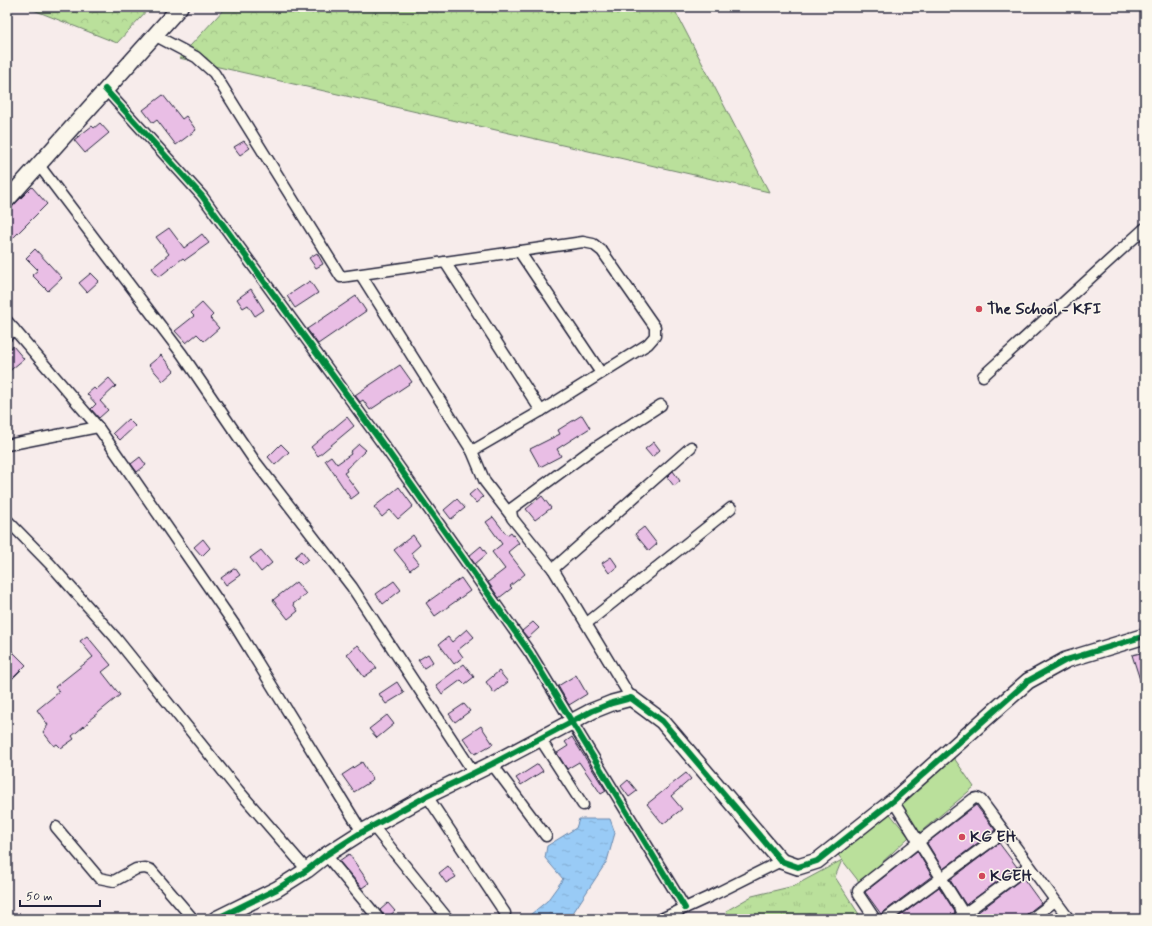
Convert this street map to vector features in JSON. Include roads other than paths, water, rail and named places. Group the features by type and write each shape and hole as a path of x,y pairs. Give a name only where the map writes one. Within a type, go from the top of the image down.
{"street":[{"path":"7,200 180,7"},
{"path":"154,35 196,57 214,73 341,277 583,242 593,244 602,251 655,327 655,336 648,344 541,411 472,451"},
{"path":"105,89 202,196 391,457 530,653 685,908"},
{"path":"38,164 182,354 254,460 352,587 474,773"},
{"path":"982,376 1145,228"},
{"path":"519,251 601,373"},
{"path":"445,262 541,411"},
{"path":"361,275 472,451 485,482 553,569 631,698 662,721 781,860 798,867 817,861 893,801 1028,681 1066,660 1145,636"},
{"path":"7,321 11,333 98,427 234,624 367,829 448,919"},
{"path":"512,518 511,509 517,504 588,453 661,405"},
{"path":"7,445 98,427"},
{"path":"553,569 691,447"},
{"path":"587,623 730,508"},
{"path":"7,520 51,565 115,637 238,790 307,870"},
{"path":"216,919 277,889 367,829 427,796 492,764 539,737 592,711 612,703 631,698"},
{"path":"539,737 583,805"},
{"path":"492,764 546,836"},
{"path":"427,796 505,913"},
{"path":"874,919 858,891 973,799 977,798 1069,919"},
{"path":"893,801 941,878 963,917 1029,866"},
{"path":"56,827 99,878 114,881 136,869 145,868 151,870 193,919"},
{"path":"885,919 1004,832"},
{"path":"326,855 379,919"},
{"path":"661,919 781,860"},
{"path":"1031,919 1055,901"}],"water":[{"path":"579,819 610,819 615,833 607,861 569,919 525,919 547,901 563,879 545,858 547,846 576,828"}],"place":[{"name":"The School - KFI","path":"979,309"},
{"name":"KG EH","path":"962,837"},
{"name":"KGEH","path":"982,876"}]}
